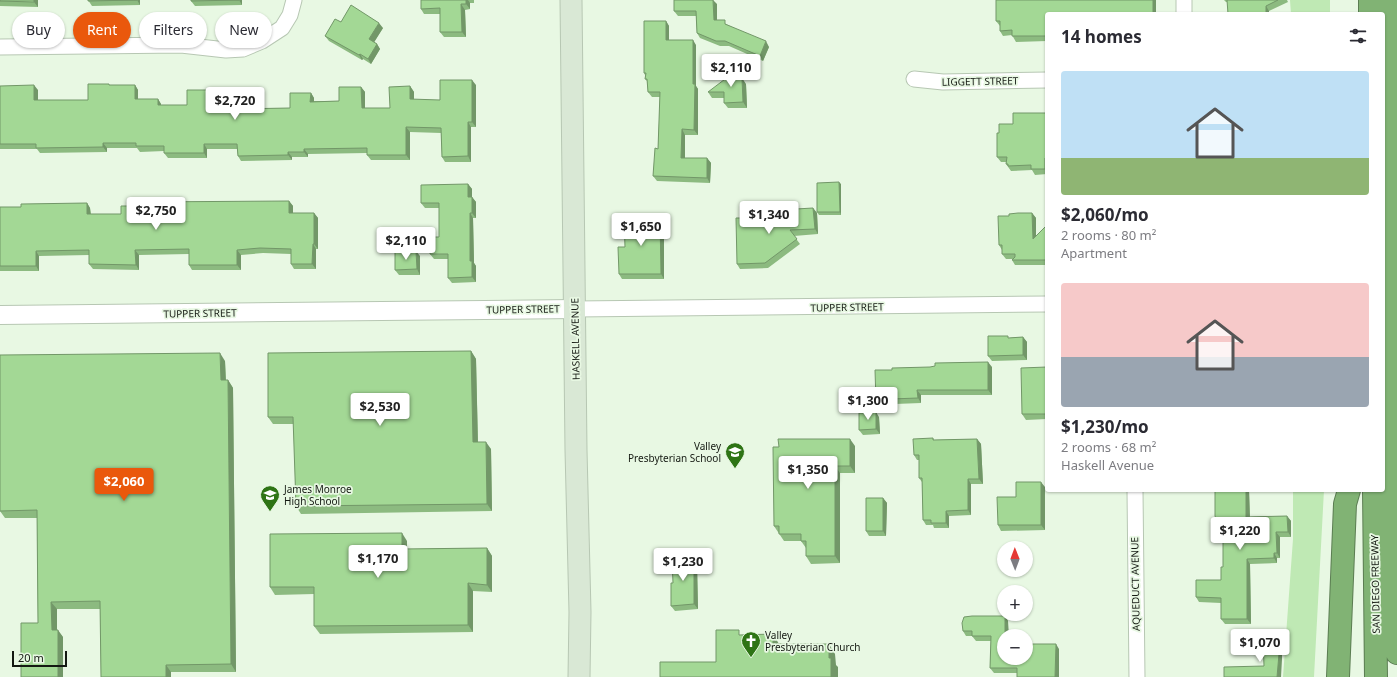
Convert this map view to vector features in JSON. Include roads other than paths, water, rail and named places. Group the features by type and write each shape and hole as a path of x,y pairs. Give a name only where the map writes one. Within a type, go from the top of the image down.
{"highway":[{"path":"1370,0 1370,12"},
{"path":"1391,0 1391,159 1397,653"},
{"path":"1338,677 1345,504 1348,492"},
{"name":"SAN DIEGO FREEWAY","path":"1374,492 1376,677"}],"main road":[{"name":"HASKELL AVENUE","path":"571,0 576,458 580,612 579,677"}],"street":[{"path":"0,47 180,46 226,50 243,49 262,41 282,28 290,15 294,0"},
{"path":"1184,0 1184,12"},
{"name":"LIGGETT STREET","path":"914,79 943,82 1045,80"},
{"name":"TUPPER STREET","path":"0,315 1045,304"},
{"name":"AQUEDUCT AVENUE","path":"1135,492 1136,677"}],"place":[{"name":"Valley Presbyterian School","path":"735,469"},
{"name":"James Monroe High School","path":"270,512"},
{"name":"Valley Presbyterian Church","path":"751,658"}]}
